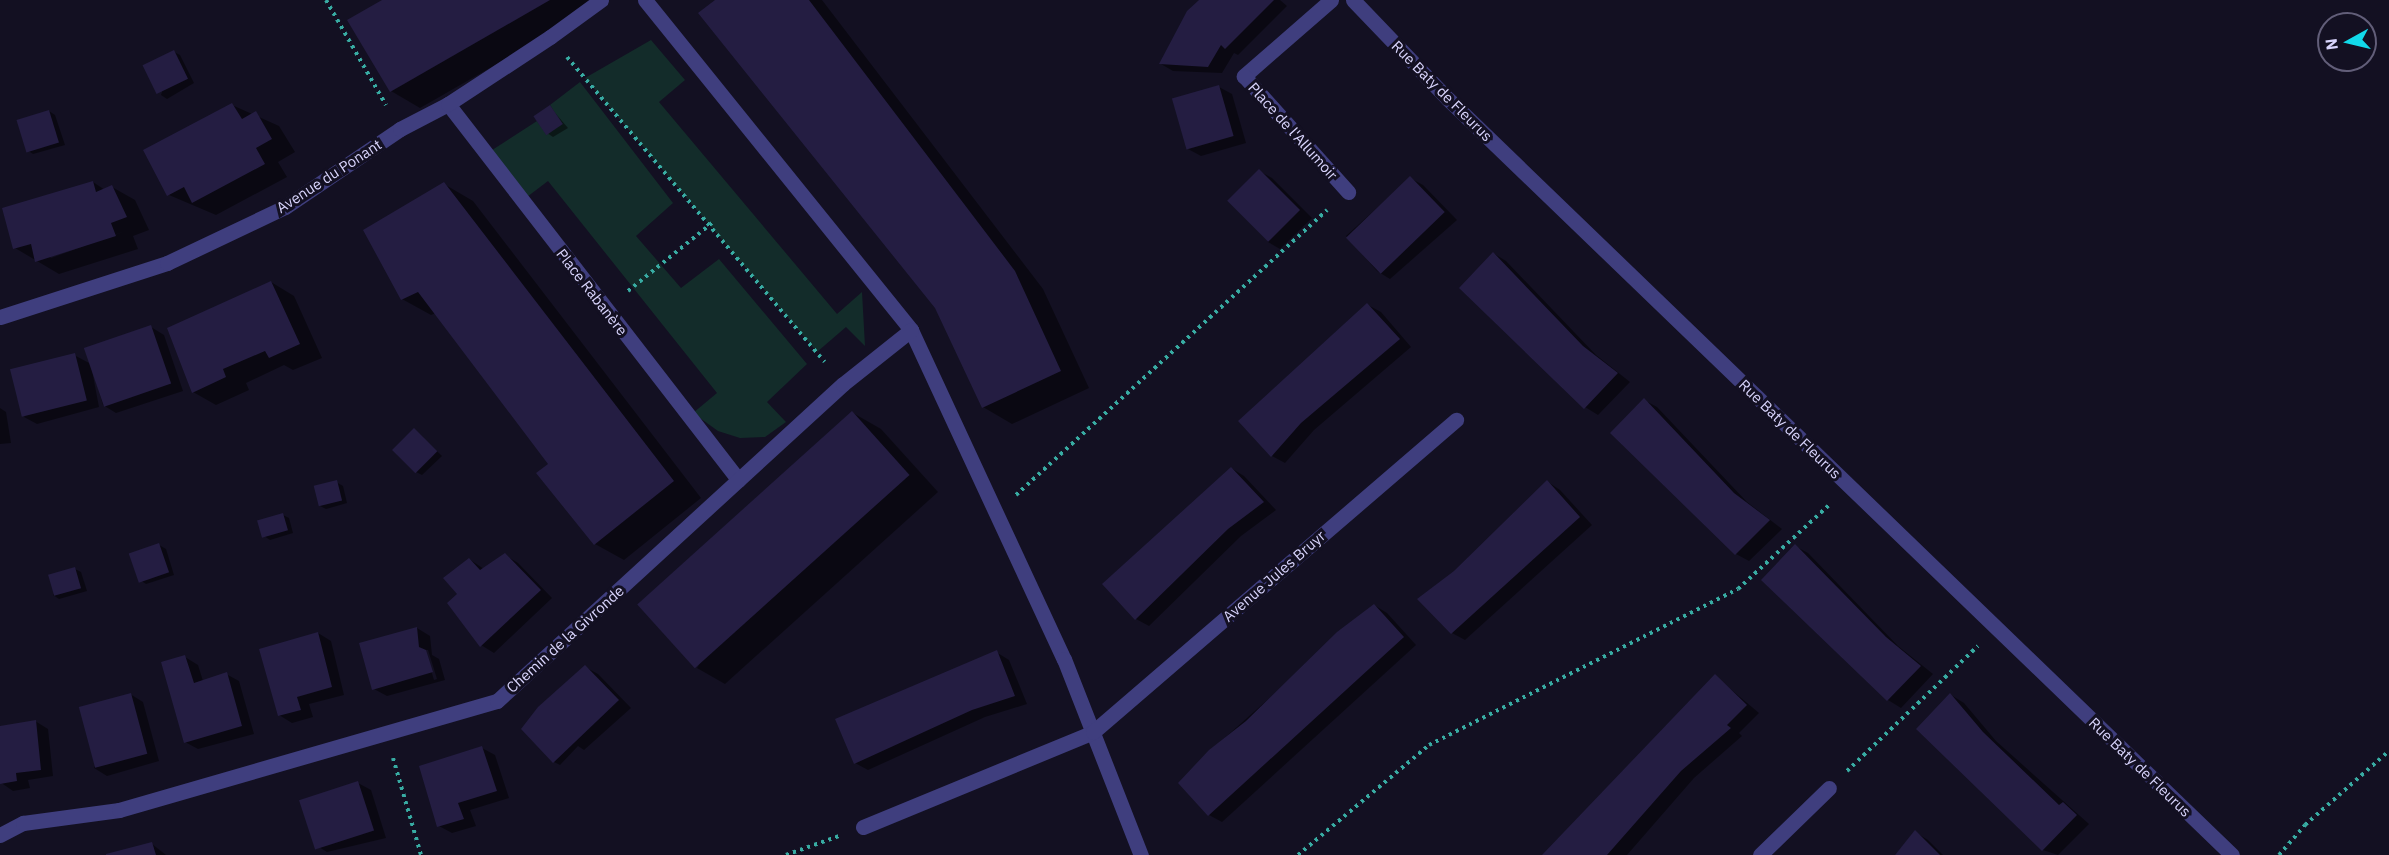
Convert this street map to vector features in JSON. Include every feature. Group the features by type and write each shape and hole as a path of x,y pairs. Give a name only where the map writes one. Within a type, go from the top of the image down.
{"street":[{"name":"Avenue du Ponant","path":"0,316 167,264 285,207 400,129 448,104 550,37 601,0"},
{"path":"645,0 911,330 1064,659 1141,855"},
{"name":"Place de l'Allumoir","path":"1331,0 1244,76 1348,192"},
{"name":"Rue Baty de Fleurus","path":"1353,0 1448,99 2232,855"},
{"name":"Place Rabanère","path":"448,104 739,480"},
{"name":"Chemin de la Givronde","path":"0,835 23,823 119,810 497,701 843,384 911,330"},
{"name":"Avenue Jules Bruyr","path":"863,827 1093,732 1456,420"},
{"path":"1760,855 1829,788"}],"path":[{"path":"326,0 400,129"},
{"path":"550,37 712,224 843,384"},
{"path":"996,513 1348,192"},
{"path":"605,309 712,224"},
{"path":"1298,855 1430,745 1738,589 1850,486"},
{"path":"1829,788 1997,628"},
{"path":"386,733 421,855"},
{"path":"2279,855 2306,825 2389,751"},
{"path":"786,855 863,827"}],"green space":[{"path":"651,40 685,80 659,102 837,314 862,292 865,346 846,327 817,352 585,78"},
{"path":"580,82 673,203 636,236 681,288 719,259 807,364 767,402 786,422 765,437 740,438 718,431 693,413 717,393 548,181 523,200 486,154 537,121 546,134 562,124 550,105"}],"building":[{"path":"382,0 550,0 390,92 347,20"},
{"path":"715,0 809,0 1015,271 1061,371 982,408 935,308 698,13"},
{"path":"1199,0 1274,0 1225,49 1221,45 1208,67 1159,64 1187,11"},
{"path":"174,50 188,79 157,94 143,65"},
{"path":"1219,85 1234,136 1187,149 1172,99"},
{"path":"232,103 242,119 256,111 272,139 256,148 265,164 192,203 184,187 167,196 143,150"},
{"path":"550,105 563,124 546,135 533,116"},
{"path":"49,110 59,143 26,152 16,120"},
{"path":"1259,169 1300,210 1268,242 1227,201"},
{"path":"1410,176 1445,212 1381,274 1346,238"},
{"path":"93,181 96,192 112,185 127,217 111,223 116,236 35,262 31,244 13,249 2,208"},
{"path":"444,182 674,481 594,545 536,473 548,464 418,292 401,300 363,230"},
{"path":"1493,252 1583,346 1618,373 1584,409 1459,288"},
{"path":"271,281 300,344 269,358 265,351 223,369 226,377 192,393 167,328"},
{"path":"1367,303 1400,339 1301,423 1271,457 1238,421"},
{"path":"151,325 171,384 104,407 84,348"},
{"path":"75,353 87,401 22,417 10,369"},
{"path":"1644,398 1734,493 1770,520 1735,555 1610,433"},
{"path":"852,411 910,475 695,668 637,604"},
{"path":"414,428 437,451 415,473 392,450"},
{"path":"1231,467 1264,502 1228,529 1135,620 1102,584"},
{"path":"337,480 342,500 319,506 314,486"},
{"path":"1547,480 1580,517 1451,634 1417,599 1454,571"},
{"path":"283,513 288,530 262,538 257,520"},
{"path":"159,543 169,572 139,583 129,553"},
{"path":"1795,544 1886,637 1921,666 1887,701 1761,580"},
{"path":"505,553 541,590 480,647 447,603 457,594 443,578 469,558 480,570"},
{"path":"75,567 81,588 54,596 48,575"},
{"path":"1374,604 1404,637 1208,816 1178,783 1209,750 1246,721 1337,632"},
{"path":"417,627 419,647 426,650 433,672 372,690 359,643"},
{"path":"318,632 332,687 297,697 301,710 278,716 259,649"},
{"path":"997,650 1015,696 972,710 854,764 835,719"},
{"path":"185,655 194,683 227,672 242,726 184,743 161,662"},
{"path":"585,665 619,700 553,763 521,729 538,707"},
{"path":"1715,674 1747,705 1727,725 1731,728 1681,771 1607,855 1542,855"},
{"path":"131,693 147,754 95,768 79,707"},
{"path":"1950,693 1983,732 2059,805 2063,802 2077,815 2042,851 1916,729"},
{"path":"36,720 41,770 16,773 17,781 0,784 0,726"},
{"path":"482,746 497,791 458,803 464,819 437,827 419,766"},
{"path":"358,781 374,830 315,850 299,800"},
{"path":"1915,830 1940,855 1895,855"},
{"path":"152,842 156,855 106,855 106,854"}]}
